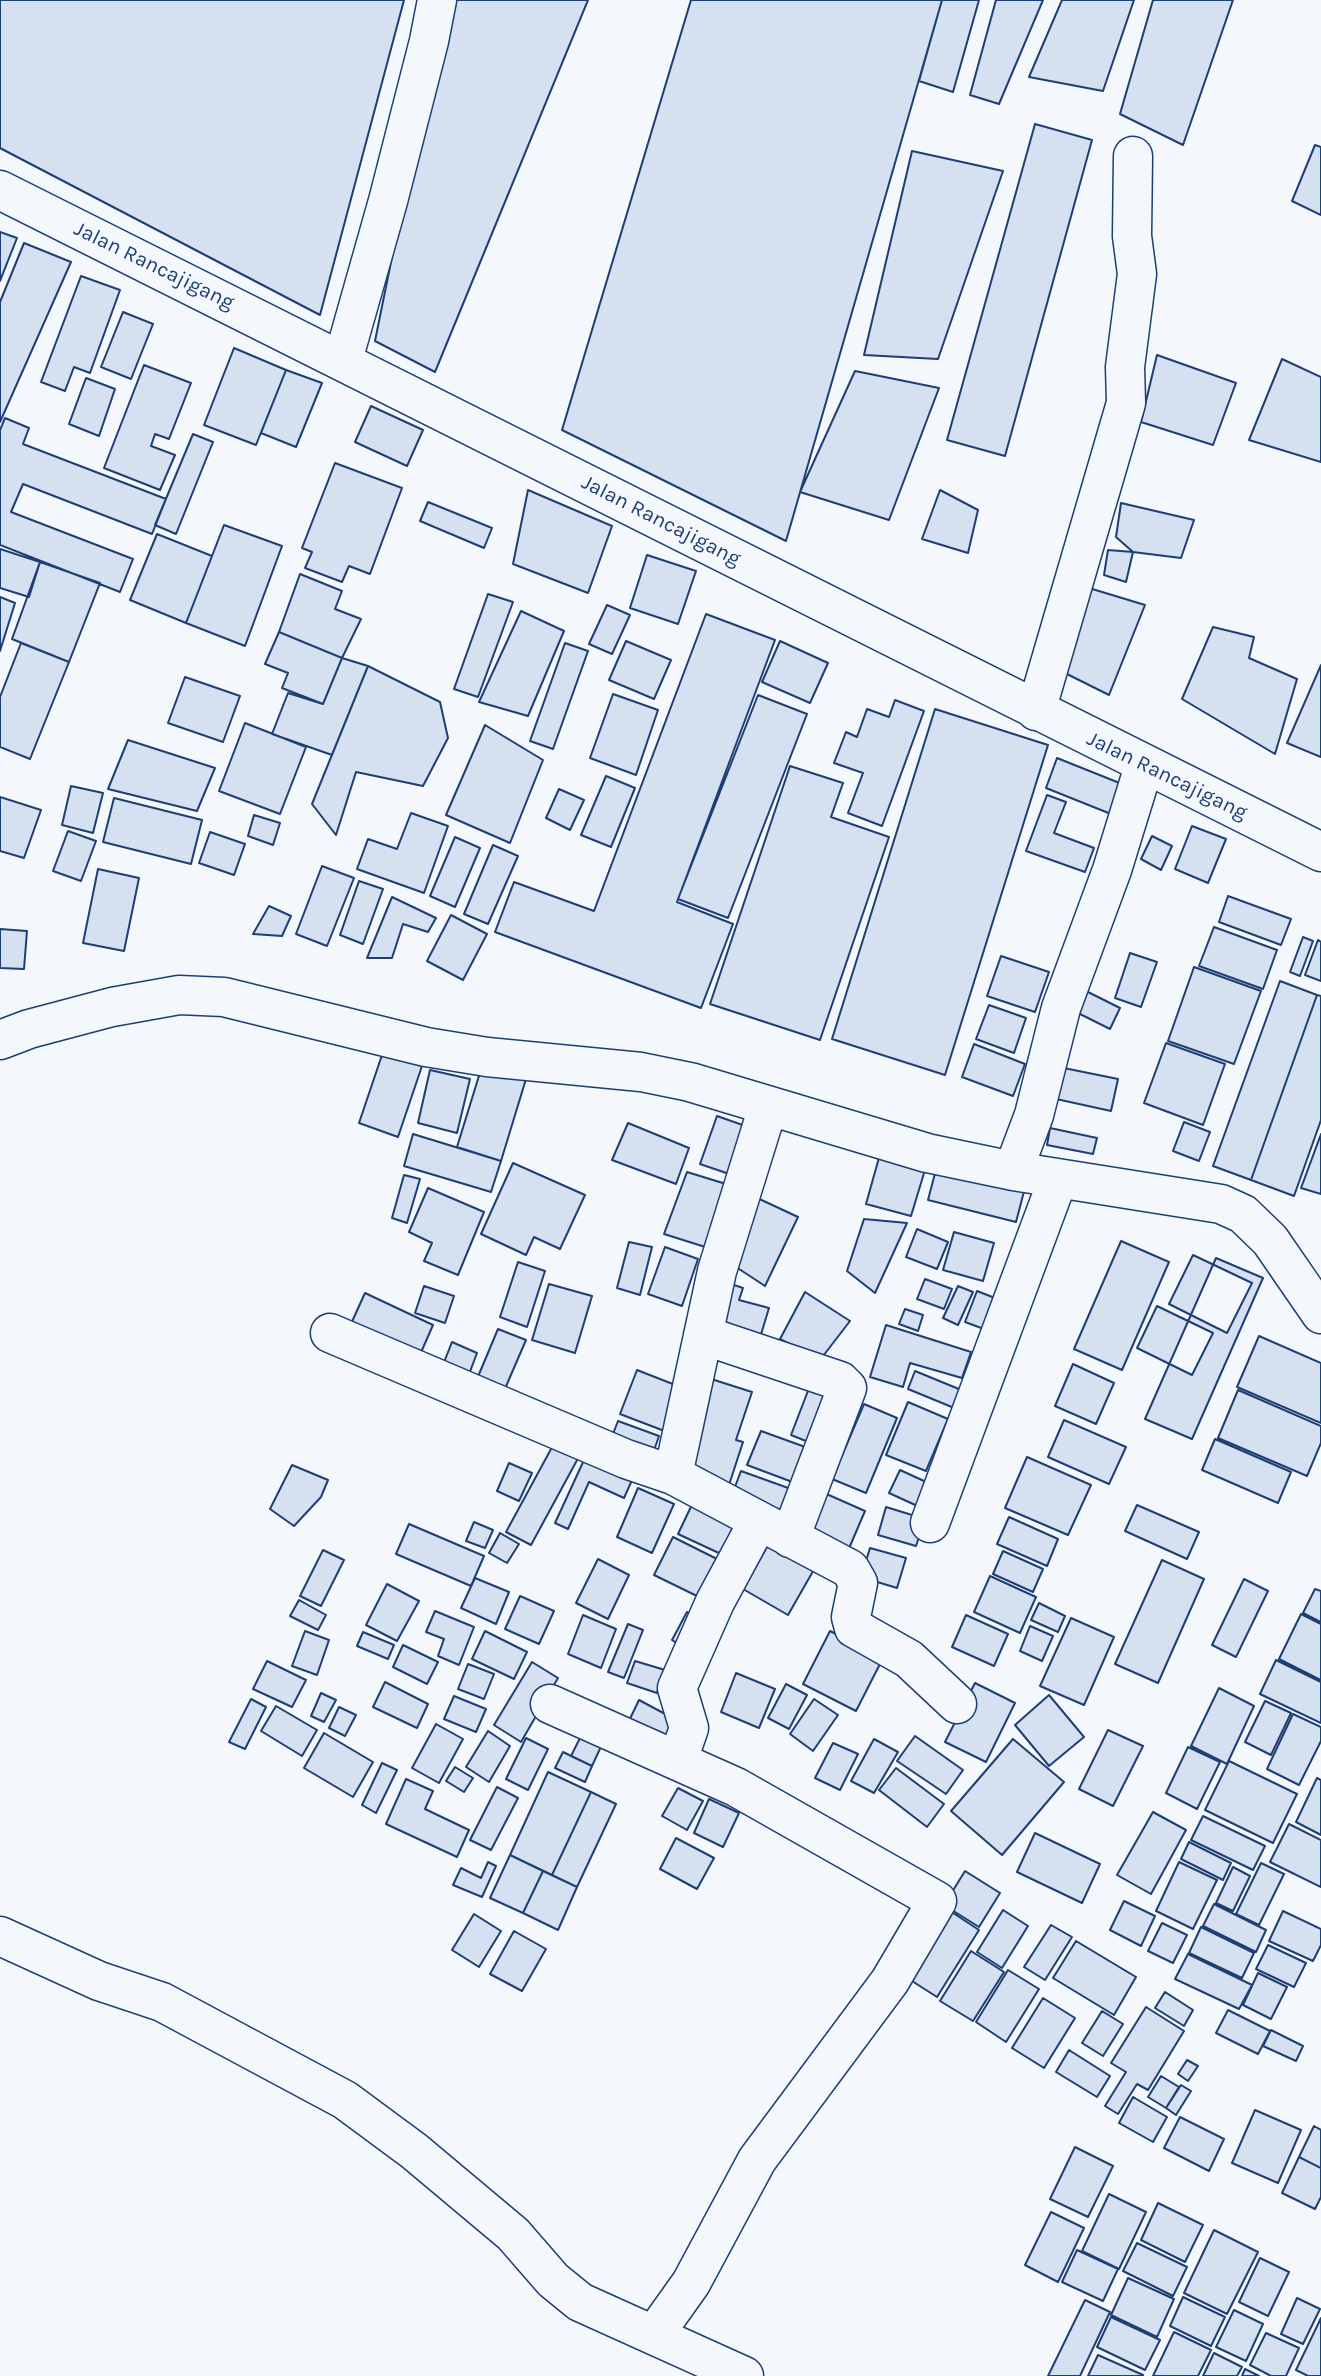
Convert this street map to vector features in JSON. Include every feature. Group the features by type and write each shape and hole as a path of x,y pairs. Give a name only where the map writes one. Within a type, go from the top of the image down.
{"street":[{"path":"343,360 388,201 437,0"},
{"path":"1035,711 1123,416 1125,367 1137,274 1132,236 1133,156"},
{"name":"Jalan Rancajigang","path":"0,190 343,360 1144,766 1321,852"},
{"path":"1025,1141 1061,1008 1112,870 1144,766"},
{"path":"0,1040 29,1029 112,1007 179,995 224,997 426,1047 487,1057 654,1075 690,1083 927,1153 1025,1141"},
{"path":"673,1475 703,1335 737,1202 768,1107"},
{"path":"1025,1141 1058,1178 1221,1204 1243,1214 1270,1240 1321,1314"},
{"path":"930,1522 1058,1178"},
{"path":"330,1333 626,1459 673,1475 850,1569 858,1583 851,1617 854,1628 909,1658 957,1704"},
{"path":"678,1760 689,1728 677,1688 715,1602 774,1530 846,1388 840,1381 703,1335"},
{"path":"551,1704 736,1787 937,1901 891,1981 757,2160 691,2283 654,2335"},
{"path":"0,1936 99,1980 162,2002 345,2100 414,2151 513,2234 553,2280 580,2302 744,2376"}],"building":[{"path":"0,0 404,0 320,315 0,148"},
{"path":"444,0 588,0 435,372 375,341"},
{"path":"691,0 942,0 786,541 562,430"},
{"path":"942,0 979,0 953,92 919,81"},
{"path":"996,0 1043,0 999,104 970,95"},
{"path":"1062,0 1134,0 1103,91 1029,77"},
{"path":"1153,0 1233,0 1183,145 1120,114"},
{"path":"1035,124 1092,140 1005,456 947,440"},
{"path":"1315,145 1321,147 1321,215 1292,201"},
{"path":"912,151 1003,171 938,359 864,355"},
{"path":"0,232 17,238 0,281"},
{"path":"24,243 71,262 0,422 0,302"},
{"path":"81,276 120,290 90,373 74,367 65,391 41,382"},
{"path":"123,312 153,324 131,379 101,367"},
{"path":"234,348 286,370 256,445 204,425"},
{"path":"1157,355 1236,383 1213,445 1141,422"},
{"path":"1282,359 1321,377 1321,462 1249,440"},
{"path":"144,365 191,383 169,439 155,434 151,446 175,455 160,490 104,468"},
{"path":"286,370 322,383 296,447 261,433"},
{"path":"855,371 939,388 889,520 800,492"},
{"path":"86,378 115,389 99,436 69,424"},
{"path":"371,406 423,430 407,466 355,442"},
{"path":"5,418 29,428 23,444 166,499 152,534 23,484 11,512 133,559 120,592 0,545 0,430"},
{"path":"193,434 213,442 176,534 155,525"},
{"path":"335,463 402,488 370,574 349,566 342,582 305,568 312,552 302,548"},
{"path":"528,490 612,526 588,593 513,564"},
{"path":"940,490 978,510 968,553 922,539"},
{"path":"428,502 492,528 484,548 420,521"},
{"path":"1121,503 1194,520 1181,558 1133,552 1116,537"},
{"path":"224,525 282,546 245,646 186,623"},
{"path":"157,534 212,556 186,623 130,600"},
{"path":"0,549 40,562 29,597 0,588"},
{"path":"1108,550 1133,552 1126,582 1104,575"},
{"path":"647,555 696,571 678,624 630,608"},
{"path":"40,562 100,583 69,662 12,639"},
{"path":"300,574 342,591 335,609 361,619 342,658 279,632"},
{"path":"1089,588 1145,605 1109,695 1065,673"},
{"path":"488,594 513,602 478,697 454,689"},
{"path":"0,597 15,603 0,651"},
{"path":"607,605 630,615 612,654 589,644"},
{"path":"521,611 564,631 528,716 479,702"},
{"path":"706,614 775,640 677,902 733,924 701,1008 495,932 514,882 594,911"},
{"path":"1213,627 1254,637 1249,658 1297,679 1275,754 1182,699"},
{"path":"279,632 342,658 323,704 282,688 288,673 265,664"},
{"path":"626,641 671,660 654,699 609,680"},
{"path":"780,641 828,663 810,703 762,682"},
{"path":"21,643 69,662 30,759 0,747 0,697"},
{"path":"565,643 588,651 553,749 530,741"},
{"path":"342,658 368,666 332,755 272,734 288,693 323,704"},
{"path":"1321,665 1321,757 1287,743"},
{"path":"368,666 440,702 448,738 423,786 356,772 336,835 312,804"},
{"path":"185,677 240,696 223,742 168,723"},
{"path":"613,694 658,710 636,775 590,758"},
{"path":"758,695 807,714 728,918 678,899"},
{"path":"895,700 924,711 882,826 848,813 863,773 834,763 846,732 857,737 867,709 889,717"},
{"path":"935,709 1048,745 945,1075 832,1039"},
{"path":"245,723 306,747 280,814 219,791"},
{"path":"485,725 543,760 510,843 446,815"},
{"path":"128,740 215,768 197,811 108,789"},
{"path":"1057,758 1127,786 1116,816 1046,788"},
{"path":"790,766 843,783 831,817 889,837 820,1040 710,1004"},
{"path":"606,776 635,788 611,847 581,835"},
{"path":"71,786 103,793 93,833 62,825"},
{"path":"559,789 584,800 570,830 546,818"},
{"path":"1047,795 1066,802 1054,833 1094,848 1085,872 1026,851"},
{"path":"0,797 41,810 24,858 0,851"},
{"path":"114,798 202,820 191,864 103,842"},
{"path":"411,813 448,826 424,893 357,869 368,839 397,849"},
{"path":"254,815 280,823 273,845 248,836"},
{"path":"1192,826 1226,839 1208,883 1175,869"},
{"path":"68,831 96,841 81,881 53,871"},
{"path":"210,832 245,844 234,875 199,863"},
{"path":"1152,836 1172,846 1161,870 1141,859"},
{"path":"455,837 480,848 455,907 430,896"},
{"path":"493,845 518,856 488,924 464,914"},
{"path":"322,866 354,878 327,946 296,934"},
{"path":"98,869 139,878 124,951 83,943"},
{"path":"359,881 383,889 363,944 340,935"},
{"path":"1228,896 1291,919 1281,945 1219,922"},
{"path":"392,897 436,918 428,932 403,924 392,958 367,958"},
{"path":"269,906 291,916 282,936 253,934"},
{"path":"451,915 487,934 463,980 427,961"},
{"path":"1214,927 1277,950 1263,989 1199,966"},
{"path":"0,929 27,931 24,969 0,968"},
{"path":"1303,937 1313,941 1300,976 1290,972"},
{"path":"1318,940 1321,942 1321,981 1305,975"},
{"path":"1130,953 1157,962 1141,1007 1115,998"},
{"path":"1001,956 1049,972 1035,1012 987,996"},
{"path":"1194,967 1261,991 1234,1064 1168,1041"},
{"path":"1280,981 1317,995 1251,1180 1213,1166"},
{"path":"1080,988 1120,1008 1110,1029 1070,1009"},
{"path":"1317,995 1321,996 1321,1120 1294,1196 1251,1180"},
{"path":"989,1005 1026,1018 1014,1053 976,1039"},
{"path":"1166,1043 1225,1064 1203,1125 1144,1103"},
{"path":"974,1044 1025,1064 1013,1096 962,1077"},
{"path":"383,1052 422,1066 398,1137 359,1123"},
{"path":"482,1066 526,1079 501,1161 457,1147"},
{"path":"1054,1066 1118,1079 1111,1111 1047,1097"},
{"path":"430,1070 470,1079 457,1133 418,1123"},
{"path":"717,1116 754,1129 738,1177 700,1164"},
{"path":"1184,1122 1210,1132 1199,1161 1173,1151"},
{"path":"628,1123 689,1148 676,1184 612,1160"},
{"path":"1050,1128 1097,1138 1093,1154 1047,1145"},
{"path":"413,1134 501,1161 491,1192 404,1166"},
{"path":"1321,1134 1321,1194 1301,1188"},
{"path":"882,1147 928,1160 911,1216 866,1204"},
{"path":"939,1158 1027,1180 1016,1222 928,1200"},
{"path":"513,1163 585,1195 560,1249 534,1237 526,1255 481,1234"},
{"path":"687,1172 739,1188 718,1251 664,1234"},
{"path":"404,1175 420,1179 407,1223 392,1218"},
{"path":"428,1188 484,1212 458,1275 424,1261 432,1243 409,1232"},
{"path":"753,1196 798,1217 765,1286 733,1265"},
{"path":"864,1219 907,1223 875,1293 847,1271"},
{"path":"917,1229 948,1242 937,1269 906,1257"},
{"path":"954,1232 994,1243 983,1281 943,1270"},
{"path":"1121,1241 1169,1262 1122,1370 1074,1349"},
{"path":"629,1242 652,1247 640,1295 617,1288"},
{"path":"665,1247 698,1259 682,1306 648,1294"},
{"path":"1193,1255 1252,1283 1227,1333 1169,1304"},
{"path":"1216,1258 1263,1278 1192,1439 1145,1419"},
{"path":"518,1262 545,1271 527,1327 500,1317"},
{"path":"925,1279 952,1289 944,1309 917,1299"},
{"path":"725,1282 743,1288 739,1300 769,1308 759,1341 712,1327"},
{"path":"549,1284 592,1296 575,1353 532,1340"},
{"path":"424,1286 454,1296 445,1323 415,1313"},
{"path":"958,1286 973,1292 958,1325 943,1318"},
{"path":"977,1291 995,1298 984,1329 965,1322"},
{"path":"805,1292 850,1321 820,1360 780,1339"},
{"path":"365,1293 433,1325 419,1357 350,1326"},
{"path":"1157,1306 1213,1333 1192,1375 1137,1348"},
{"path":"905,1309 923,1315 918,1331 899,1324"},
{"path":"886,1325 971,1352 962,1378 910,1363 903,1387 870,1377"},
{"path":"498,1329 526,1340 504,1391 477,1379"},
{"path":"1259,1336 1321,1363 1321,1423 1237,1387"},
{"path":"452,1342 477,1353 465,1385 439,1375"},
{"path":"1073,1364 1114,1383 1096,1424 1055,1406"},
{"path":"637,1370 683,1388 667,1432 620,1414"},
{"path":"915,1371 971,1394 964,1412 908,1389"},
{"path":"708,1378 752,1392 736,1440 743,1442 729,1485 680,1469"},
{"path":"811,1383 841,1396 821,1447 791,1435"},
{"path":"1238,1390 1321,1426 1321,1443 1307,1476 1218,1438"},
{"path":"908,1402 948,1419 926,1471 886,1455"},
{"path":"864,1404 897,1418 866,1493 832,1479"},
{"path":"1064,1420 1126,1447 1109,1484 1048,1457"},
{"path":"618,1421 659,1436 650,1462 608,1447"},
{"path":"761,1431 808,1448 795,1483 747,1465"},
{"path":"557,1438 582,1451 531,1545 506,1532"},
{"path":"1215,1439 1291,1472 1278,1503 1202,1470"},
{"path":"590,1447 637,1469 624,1498 589,1482 568,1529 555,1523"},
{"path":"1027,1457 1091,1485 1068,1535 1005,1508"},
{"path":"509,1463 532,1473 519,1501 497,1491"},
{"path":"292,1465 328,1480 321,1497 294,1526 270,1509"},
{"path":"900,1470 935,1486 924,1509 889,1493"},
{"path":"741,1471 791,1489 780,1519 730,1500"},
{"path":"638,1488 674,1504 652,1553 617,1537"},
{"path":"822,1492 865,1511 847,1553 804,1535"},
{"path":"697,1494 739,1514 721,1554 678,1534"},
{"path":"1137,1505 1199,1532 1187,1559 1125,1531"},
{"path":"886,1507 925,1519 916,1546 878,1535"},
{"path":"1009,1517 1058,1539 1047,1566 997,1544"},
{"path":"474,1522 493,1530 485,1548 466,1541"},
{"path":"409,1524 484,1556 471,1586 396,1554"},
{"path":"500,1533 519,1544 507,1563 489,1553"},
{"path":"673,1537 717,1559 699,1597 654,1575"},
{"path":"771,1540 816,1566 788,1615 743,1589"},
{"path":"870,1548 906,1558 897,1588 861,1577"},
{"path":"323,1550 344,1560 321,1606 300,1596"},
{"path":"1003,1551 1043,1569 1033,1592 993,1574"},
{"path":"598,1559 629,1575 608,1619 576,1603"},
{"path":"1162,1560 1204,1579 1158,1683 1115,1664"},
{"path":"990,1576 1036,1597 1020,1633 974,1612"},
{"path":"475,1578 509,1592 496,1624 461,1608"},
{"path":"1244,1579 1268,1591 1236,1657 1212,1645"},
{"path":"387,1584 419,1601 397,1641 366,1625"},
{"path":"1315,1589 1321,1591 1321,1622 1303,1613"},
{"path":"520,1596 554,1611 539,1644 505,1629"},
{"path":"299,1600 326,1615 318,1630 290,1616"},
{"path":"1039,1603 1065,1616 1058,1632 1031,1620"},
{"path":"435,1611 474,1627 459,1665 438,1656 444,1639 426,1632"},
{"path":"687,1612 705,1622 689,1651 672,1640"},
{"path":"1301,1614 1321,1624 1321,1680 1279,1659"},
{"path":"583,1615 616,1629 601,1668 568,1654"},
{"path":"966,1615 1008,1634 994,1666 952,1647"},
{"path":"1071,1618 1114,1637 1084,1705 1040,1686"},
{"path":"628,1624 643,1630 624,1678 608,1672"},
{"path":"1030,1626 1053,1636 1042,1661 1020,1651"},
{"path":"305,1631 329,1640 317,1675 292,1666"},
{"path":"485,1631 527,1652 514,1679 472,1659"},
{"path":"830,1631 883,1658 856,1711 803,1684"},
{"path":"363,1632 394,1645 388,1659 357,1646"},
{"path":"403,1645 438,1662 427,1684 393,1667"},
{"path":"1276,1660 1321,1682 1321,1723 1260,1694"},
{"path":"267,1661 306,1680 292,1707 253,1689"},
{"path":"635,1661 665,1670 657,1693 627,1683"},
{"path":"532,1662 558,1678 521,1742 494,1725"},
{"path":"468,1664 494,1674 484,1699 458,1689"},
{"path":"736,1673 775,1689 759,1728 721,1712"},
{"path":"385,1682 428,1704 417,1728 373,1707"},
{"path":"975,1683 1015,1703 986,1762 945,1742"},
{"path":"786,1684 807,1695 789,1729 768,1718"},
{"path":"1219,1688 1254,1706 1227,1764 1191,1746"},
{"path":"321,1693 336,1700 324,1722 311,1716"},
{"path":"1049,1695 1084,1737 1049,1766 1015,1725"},
{"path":"454,1696 486,1709 476,1732 444,1719"},
{"path":"251,1699 266,1707 245,1749 229,1742"},
{"path":"814,1699 838,1715 813,1751 790,1734"},
{"path":"639,1700 684,1724 671,1751 626,1727"},
{"path":"1265,1701 1291,1713 1271,1755 1245,1742"},
{"path":"276,1706 317,1730 302,1756 261,1731"},
{"path":"339,1707 356,1715 345,1736 329,1728"},
{"path":"1293,1714 1321,1727 1321,1741 1299,1785 1267,1769"},
{"path":"436,1724 463,1739 439,1783 412,1768"},
{"path":"584,1730 604,1740 592,1766 571,1756"},
{"path":"1108,1730 1143,1746 1113,1806 1079,1789"},
{"path":"488,1731 510,1746 489,1782 466,1767"},
{"path":"324,1733 373,1762 353,1797 304,1768"},
{"path":"915,1736 963,1770 946,1794 897,1761"},
{"path":"526,1738 548,1749 528,1790 506,1779"},
{"path":"874,1739 898,1752 874,1793 851,1781"},
{"path":"1013,1739 1064,1782 1002,1855 951,1811"},
{"path":"833,1743 858,1754 840,1790 815,1778"},
{"path":"1188,1747 1220,1762 1197,1809 1166,1793"},
{"path":"563,1752 592,1766 585,1782 555,1768"},
{"path":"1229,1761 1297,1794 1273,1843 1205,1810"},
{"path":"382,1763 397,1770 376,1813 362,1805"},
{"path":"455,1767 473,1778 464,1792 446,1781"},
{"path":"896,1768 944,1804 927,1827 879,1790"},
{"path":"548,1772 591,1792 552,1875 510,1855"},
{"path":"1317,1778 1321,1780 1321,1835 1296,1822"},
{"path":"406,1779 433,1791 425,1809 469,1830 457,1857 386,1824"},
{"path":"497,1787 518,1798 491,1850 470,1840"},
{"path":"678,1788 703,1801 687,1830 662,1816"},
{"path":"591,1792 616,1804 577,1887 552,1875"},
{"path":"709,1799 739,1813 723,1847 694,1833"},
{"path":"1153,1812 1186,1830 1151,1894 1117,1875"},
{"path":"1203,1816 1265,1846 1253,1870 1191,1840"},
{"path":"1289,1824 1321,1840 1321,1887 1270,1862"},
{"path":"1035,1833 1100,1864 1082,1903 1017,1872"},
{"path":"676,1838 714,1858 697,1889 660,1869"},
{"path":"1189,1842 1231,1863 1223,1880 1181,1859"},
{"path":"510,1855 543,1871 523,1913 490,1898"},
{"path":"488,1862 496,1866 482,1897 453,1885 461,1868 481,1878"},
{"path":"1179,1862 1217,1880 1193,1929 1156,1911"},
{"path":"1261,1863 1284,1874 1259,1925 1236,1914"},
{"path":"1233,1867 1250,1876 1233,1911 1216,1903"},
{"path":"543,1871 577,1887 558,1930 523,1913"},
{"path":"965,1871 1000,1893 979,1927 944,1905"},
{"path":"1124,1901 1155,1916 1141,1946 1110,1930"},
{"path":"1214,1904 1266,1930 1256,1952 1203,1926"},
{"path":"944,1907 979,1930 937,1997 901,1974"},
{"path":"1003,1910 1028,1926 1002,1968 977,1952"},
{"path":"1283,1911 1321,1929 1321,1945 1313,1961 1269,1941"},
{"path":"474,1914 501,1931 479,1967 452,1950"},
{"path":"1162,1923 1187,1935 1173,1963 1148,1951"},
{"path":"1051,1925 1072,1937 1045,1980 1024,1967"},
{"path":"1201,1927 1254,1953 1242,1978 1189,1953"},
{"path":"514,1931 546,1949 522,1991 490,1974"},
{"path":"1076,1941 1136,1977 1114,2015 1053,1978"},
{"path":"1268,1945 1306,1963 1294,1987 1256,1969"},
{"path":"971,1951 1004,1972 973,2021 940,2001"},
{"path":"1188,1954 1252,1985 1239,2009 1175,1979"},
{"path":"1008,1970 1039,1989 1006,2042 976,2022"},
{"path":"1258,1973 1287,1987 1271,2019 1243,2005"},
{"path":"1165,1992 1193,2010 1184,2026 1155,2008"},
{"path":"1043,1998 1075,2018 1044,2068 1012,2048"},
{"path":"1146,2007 1184,2031 1148,2090 1137,2084 1118,2114 1105,2106 1126,2072 1111,2063"},
{"path":"1228,2010 1270,2031 1258,2054 1216,2033"},
{"path":"1102,2011 1123,2024 1103,2056 1082,2043"},
{"path":"1271,2030 1303,2046 1296,2061 1263,2046"},
{"path":"1069,2050 1110,2076 1097,2097 1056,2072"},
{"path":"1187,2060 1198,2066 1188,2081 1178,2074"},
{"path":"1161,2076 1179,2087 1166,2108 1148,2097"},
{"path":"1181,2085 1191,2091 1176,2115 1166,2108"},
{"path":"1133,2097 1167,2117 1153,2142 1119,2123"},
{"path":"1255,2110 1301,2130 1278,2183 1232,2163"},
{"path":"1180,2117 1224,2139 1209,2171 1164,2148"},
{"path":"1314,2126 1321,2130 1321,2168 1299,2157"},
{"path":"1075,2147 1113,2166 1088,2217 1050,2199"},
{"path":"1299,2157 1321,2168 1321,2197 1315,2209 1282,2193"},
{"path":"1109,2194 1146,2212 1119,2269 1082,2251"},
{"path":"1158,2203 1203,2225 1185,2262 1141,2240"},
{"path":"1051,2212 1084,2228 1058,2282 1025,2265"},
{"path":"1214,2230 1258,2252 1227,2314 1184,2293"},
{"path":"1137,2243 1187,2267 1173,2296 1123,2271"},
{"path":"1077,2250 1118,2269 1103,2301 1062,2282"},
{"path":"1260,2258 1289,2272 1268,2316 1239,2302"},
{"path":"1128,2278 1174,2299 1157,2337 1111,2315"},
{"path":"1183,2297 1225,2317 1211,2346 1170,2326"},
{"path":"1297,2298 1320,2309 1303,2344 1281,2334"},
{"path":"1085,2300 1110,2312 1080,2376 1048,2376"},
{"path":"1234,2310 1263,2324 1246,2361 1216,2347"},
{"path":"1111,2317 1160,2340 1145,2370 1097,2347"},
{"path":"1321,2318 1321,2376 1308,2376 1296,2370"},
{"path":"1174,2332 1211,2350 1198,2376 1153,2376"},
{"path":"1266,2333 1299,2348 1286,2376 1271,2376 1250,2365"},
{"path":"1214,2353 1242,2367 1237,2376 1203,2376"},
{"path":"1098,2355 1143,2375 1143,2376 1088,2376"},
{"path":"1245,2369 1259,2376 1242,2376"}]}
